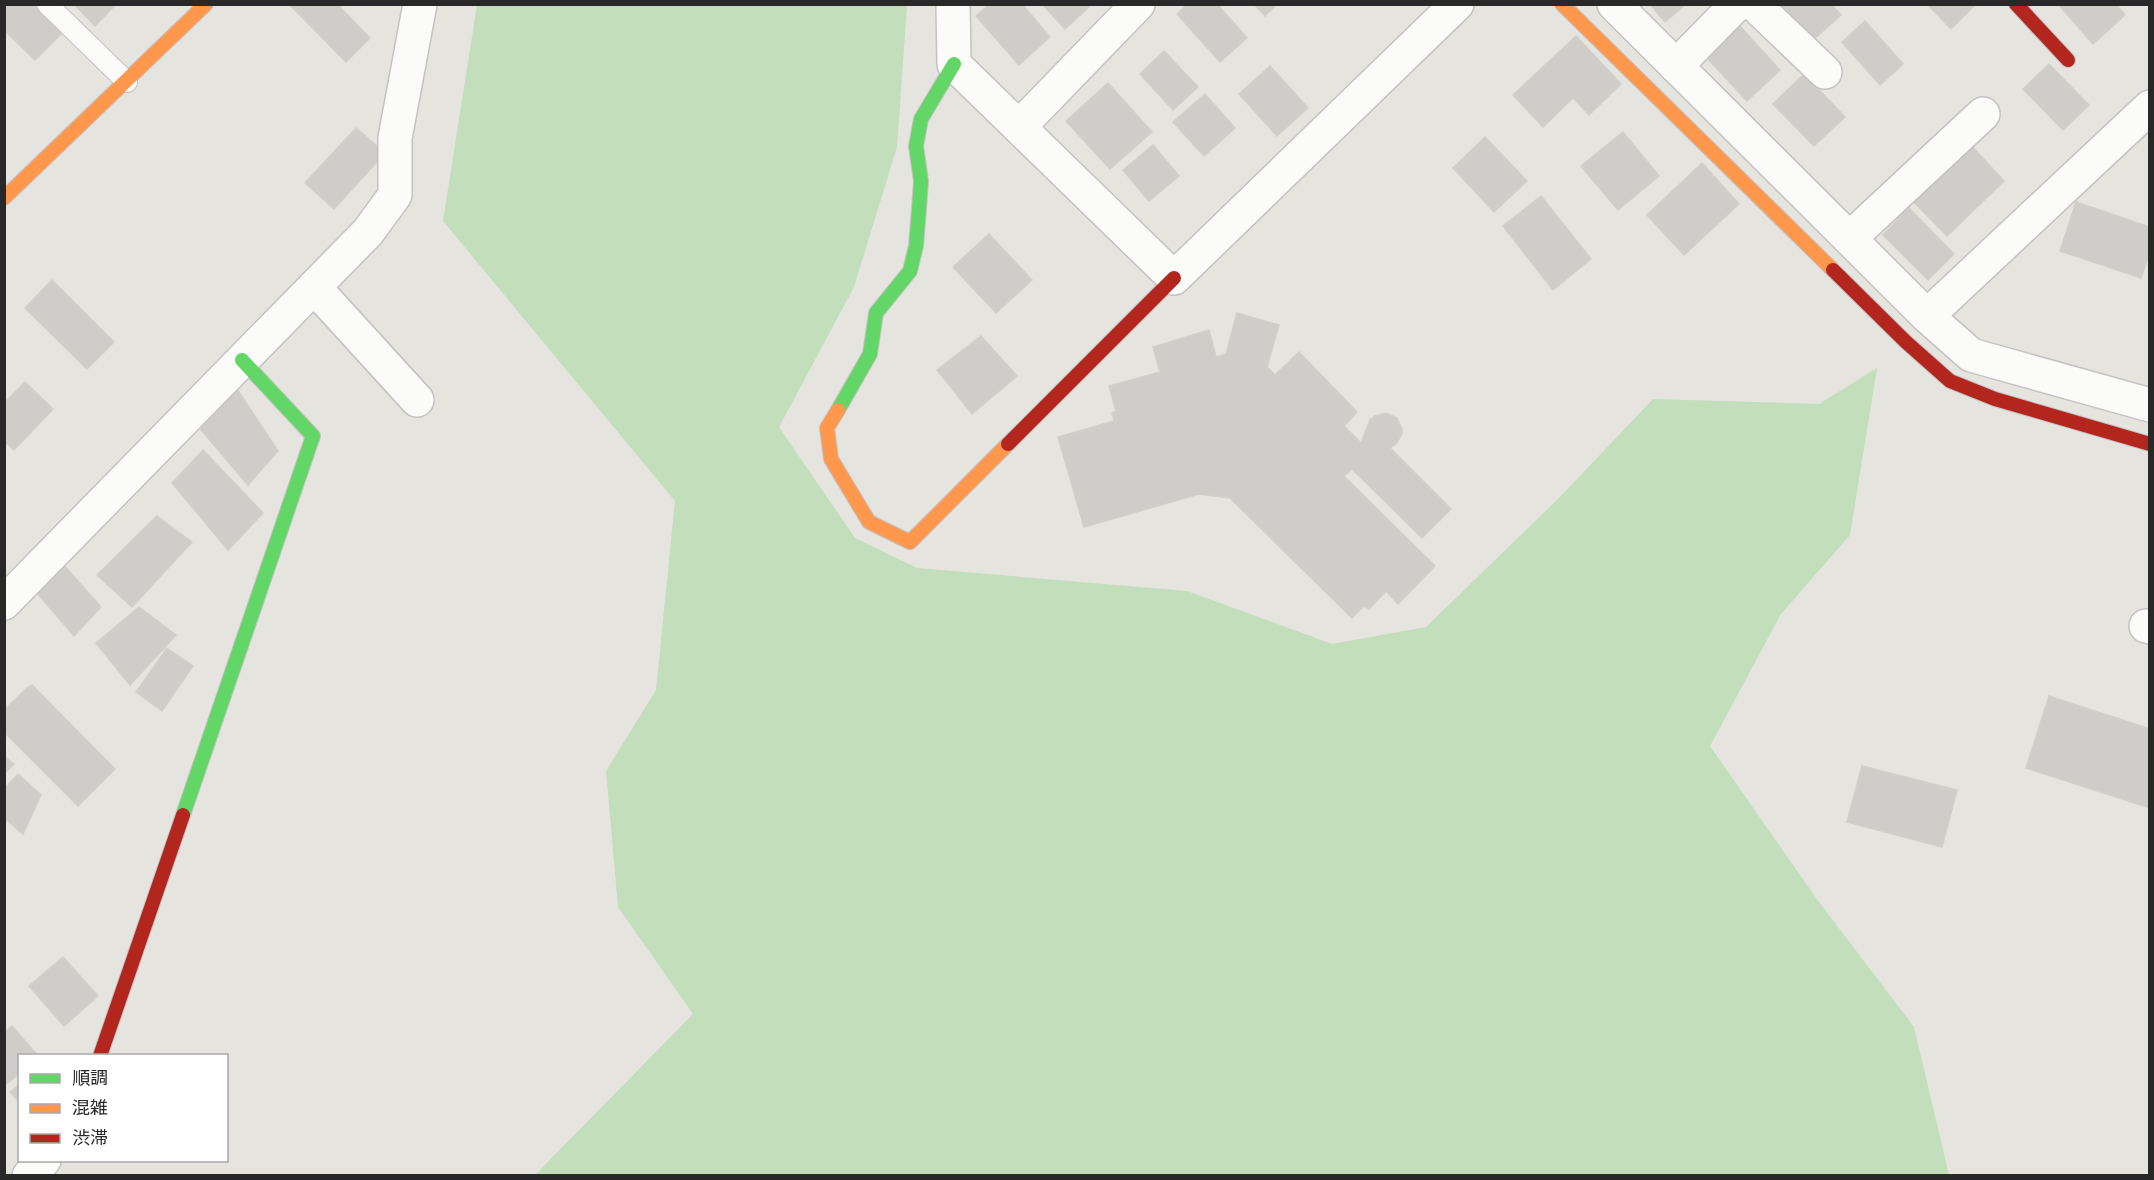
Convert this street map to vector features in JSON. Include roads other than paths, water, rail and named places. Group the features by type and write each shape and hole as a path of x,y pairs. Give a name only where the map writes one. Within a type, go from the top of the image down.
{"street":[{"path":"4,198 206,4"},
{"path":"4,603 368,232 395,195 395,138 420,4"},
{"path":"953,4 954,64 921,119 916,146 921,181 920,209 916,246 910,271 876,313 870,354 827,428 831,459 869,522 910,543 1174,278 1457,4"},
{"path":"1019,127 1138,4"},
{"path":"1562,4 1906,342 1950,381 1995,399 2150,444"},
{"path":"1614,4 1927,315 1971,355 2150,405"},
{"path":"1676,66 1737,4"},
{"path":"1754,4 1824,72"},
{"path":"2016,4 2068,60"},
{"path":"954,64 1174,278"},
{"path":"1927,315 2150,108"},
{"path":"1850,238 1983,114"},
{"path":"314,287 417,400"},
{"path":"101,1054 314,436 242,360"},
{"path":"29,1176 43,1162"}],"lane":[{"path":"47,4 127,82"}]}
